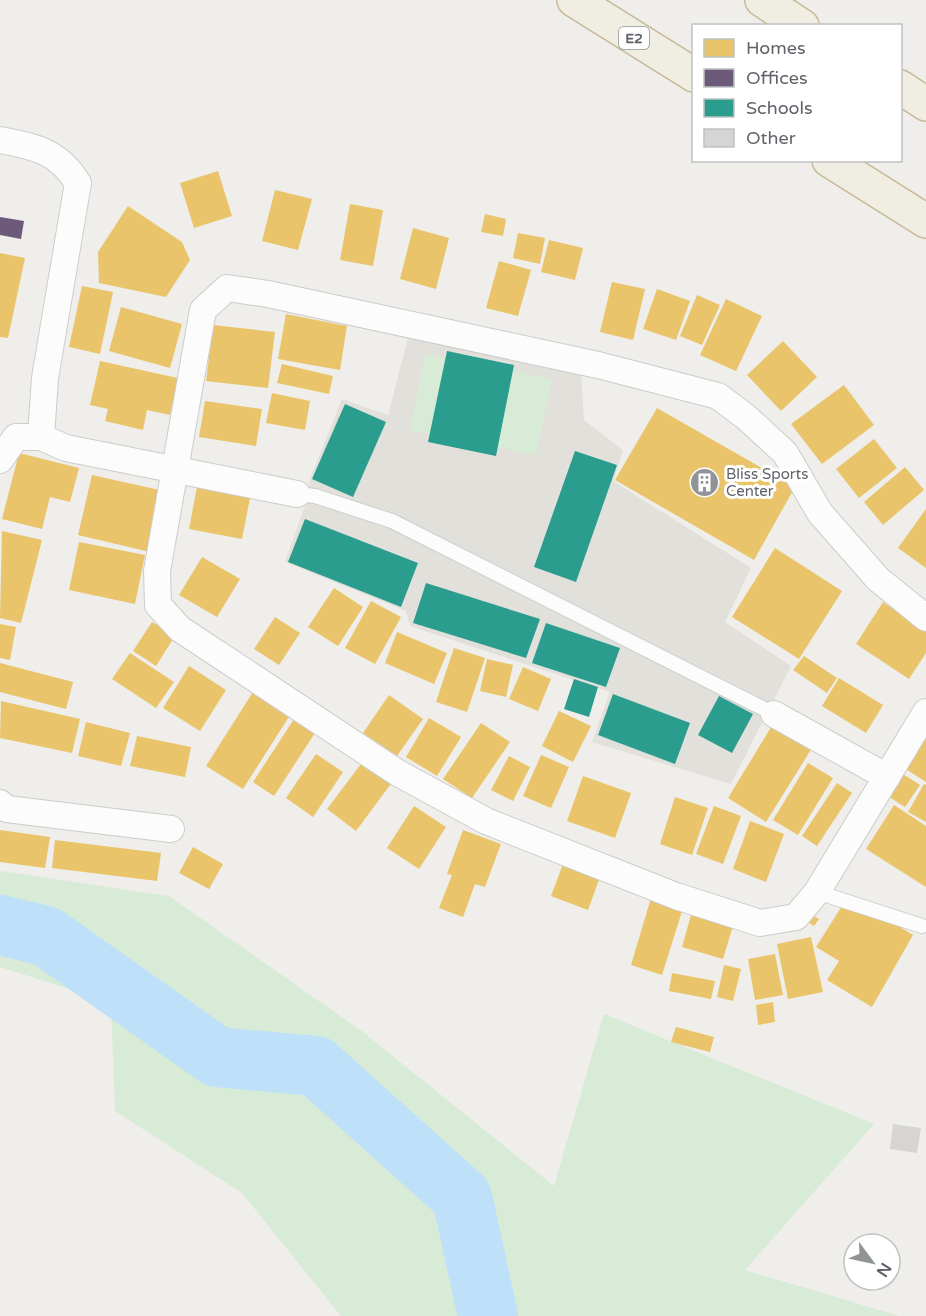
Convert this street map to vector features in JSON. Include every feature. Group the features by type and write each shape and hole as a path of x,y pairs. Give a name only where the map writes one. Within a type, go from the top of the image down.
{"highway":[{"name":"E2","path":"574,0 692,74"},
{"path":"762,0 799,24"},
{"path":"902,88 926,104"},
{"path":"833,162 926,221"}],"street":[{"path":"0,140 44,151 66,164 78,183 45,378 40,436"},
{"path":"926,618 878,579 820,513 784,453 746,417 718,396 598,366 268,294 227,288 203,310 157,571 158,605 180,629 398,774 486,820 676,896 760,923 796,917 817,892 926,712"},
{"path":"0,460 16,437 40,436 66,448 297,494"},
{"path":"774,714 887,777"},
{"path":"0,803 7,809 171,829"}],"lane":[{"path":"297,494 315,496 392,521 774,714"},
{"path":"817,892 922,926"}],"shaded area":[{"path":"408,338 581,374 584,420 623,450 613,481 751,568 725,622 791,666 731,784 592,742 610,692 410,626 406,611 285,562 305,506 310,479 342,399 388,415"}],"green space":[{"path":"425,354 552,379 536,455 410,430"},
{"path":"0,871 169,896 363,1032 554,1186 604,1014 874,1124 745,1270 899,1316 341,1316 242,1193 115,1111 111,1002 0,967"}],"building: Homes":[{"path":"218,171 232,216 194,228 180,183"},
{"path":"275,190 312,199 298,250 262,241"},
{"path":"350,204 383,210 373,266 340,260"},
{"path":"128,206 182,242 190,260 166,297 99,283 98,252"},
{"path":"485,214 506,219 503,236 481,232"},
{"path":"413,228 449,238 436,289 400,279"},
{"path":"518,233 545,238 540,264 513,258"},
{"path":"549,240 583,248 575,280 541,272"},
{"path":"0,253 25,258 8,338 0,337"},
{"path":"499,261 531,270 518,316 486,308"},
{"path":"612,282 645,289 633,340 600,332"},
{"path":"82,286 113,292 100,354 69,347"},
{"path":"657,289 690,301 676,340 643,329"},
{"path":"697,295 720,305 702,345 680,336"},
{"path":"726,299 762,316 736,371 700,355"},
{"path":"121,307 182,324 170,368 109,351"},
{"path":"286,314 347,326 340,370 278,359"},
{"path":"213,325 275,332 268,388 206,381"},
{"path":"783,341 817,377 781,411 747,375"},
{"path":"100,361 178,378 170,415 147,410 143,430 105,421 108,409 90,405"},
{"path":"282,364 333,376 329,394 277,383"},
{"path":"844,385 874,425 822,464 791,424"},
{"path":"272,393 310,401 305,430 266,423"},
{"path":"205,401 262,409 256,446 199,437"},
{"name":"Bliss Sports Center","path":"657,408 795,487 754,560 615,480"},
{"path":"874,439 897,468 859,498 836,469"},
{"path":"19,453 79,468 70,502 50,497 42,529 2,519"},
{"path":"905,467 924,490 883,525 864,502"},
{"path":"92,475 164,491 150,552 78,535"},
{"path":"197,487 250,498 242,539 189,529"},
{"path":"926,509 926,568 898,548"},
{"path":"2,531 42,540 21,623 0,618"},
{"path":"79,542 145,555 135,604 69,590"},
{"path":"775,548 842,591 799,659 732,617"},
{"path":"202,557 240,579 217,617 179,595"},
{"path":"334,588 363,607 338,646 308,627"},
{"path":"371,601 401,617 375,664 345,648"},
{"path":"883,602 926,631 926,653 909,679 856,644"},
{"path":"275,617 300,633 279,665 254,649"},
{"path":"152,622 175,636 156,666 133,651"},
{"path":"0,624 16,627 10,660 0,658"},
{"path":"397,632 447,653 434,684 385,663"},
{"path":"454,648 485,658 467,712 436,702"},
{"path":"130,653 174,682 156,708 112,679"},
{"path":"804,656 837,678 827,693 793,670"},
{"path":"487,659 513,665 506,697 480,691"},
{"path":"0,663 73,682 66,709 0,692"},
{"path":"189,666 226,690 200,731 163,708"},
{"path":"523,667 551,679 538,711 509,699"},
{"path":"839,678 883,705 866,733 822,706"},
{"path":"253,692 290,715 243,789 206,766"},
{"path":"389,695 423,719 397,756 363,733"},
{"path":"1,701 80,719 72,753 0,738"},
{"path":"559,711 591,726 573,762 542,746"},
{"path":"429,718 461,737 437,776 406,757"},
{"path":"294,719 315,733 274,796 253,782"},
{"path":"86,722 130,733 121,766 78,756"},
{"path":"481,723 510,742 472,798 443,779"},
{"path":"773,724 812,748 766,822 728,798"},
{"path":"926,731 926,782 895,762"},
{"path":"137,736 191,747 185,777 130,766"},
{"path":"316,754 343,772 313,817 286,798"},
{"path":"541,755 569,767 551,808 523,796"},
{"path":"509,756 530,767 513,801 491,790"},
{"path":"364,760 393,781 356,831 327,809"},
{"path":"808,763 833,778 798,835 773,820"},
{"path":"898,771 920,785 905,807 883,793"},
{"path":"583,776 631,793 615,838 567,821"},
{"path":"837,783 852,793 817,846 802,836"},
{"path":"924,784 926,785 926,822 908,812"},
{"path":"675,797 708,808 692,855 660,844"},
{"path":"894,805 926,826 926,887 866,849"},
{"path":"414,806 446,827 419,869 387,848"},
{"path":"714,806 741,816 723,864 696,854"},
{"path":"750,821 784,834 766,882 733,869"},
{"path":"0,830 50,837 45,868 0,862"},
{"path":"463,830 501,844 485,887 475,884 463,917 439,908 452,875 447,874"},
{"path":"55,840 161,853 157,881 52,868"},
{"path":"193,847 223,864 209,889 179,873"},
{"path":"563,864 600,877 588,910 551,896"},
{"path":"849,895 913,935 872,1007 827,980 839,961 816,947"},
{"path":"651,898 683,908 662,975 631,965"},
{"path":"804,910 819,919 814,926 800,917"},
{"path":"691,915 733,926 723,959 682,947"},
{"path":"811,937 823,992 788,999 777,944"},
{"path":"775,954 783,995 755,1000 748,959"},
{"path":"724,965 741,969 733,1001 717,997"},
{"path":"672,973 715,981 711,999 669,991"},
{"path":"773,1002 775,1022 758,1025 756,1005"},
{"path":"676,1027 714,1037 710,1052 671,1042"}],"building: Offices":[{"path":"0,217 24,221 21,239 0,235"}],"building: Schools":[{"path":"447,351 514,365 496,456 428,442"},
{"path":"345,404 386,422 353,497 312,479"},
{"path":"575,451 617,465 576,582 534,567"},
{"path":"305,519 418,563 401,607 288,562"},
{"path":"426,583 540,619 526,658 413,623"},
{"path":"546,623 620,648 606,687 532,663"},
{"path":"574,679 598,687 589,717 564,709"},
{"path":"613,694 690,723 675,764 598,735"},
{"path":"719,696 753,714 732,753 698,735"}],"building: Other":[{"path":"893,1124 921,1128 917,1153 890,1149"}],"waterway":[{"path":"0,925 46,936 217,1057 316,1066 462,1197 488,1316"}],"place":[{"name":"Bliss Sports Center","path":"705,483"}]}
